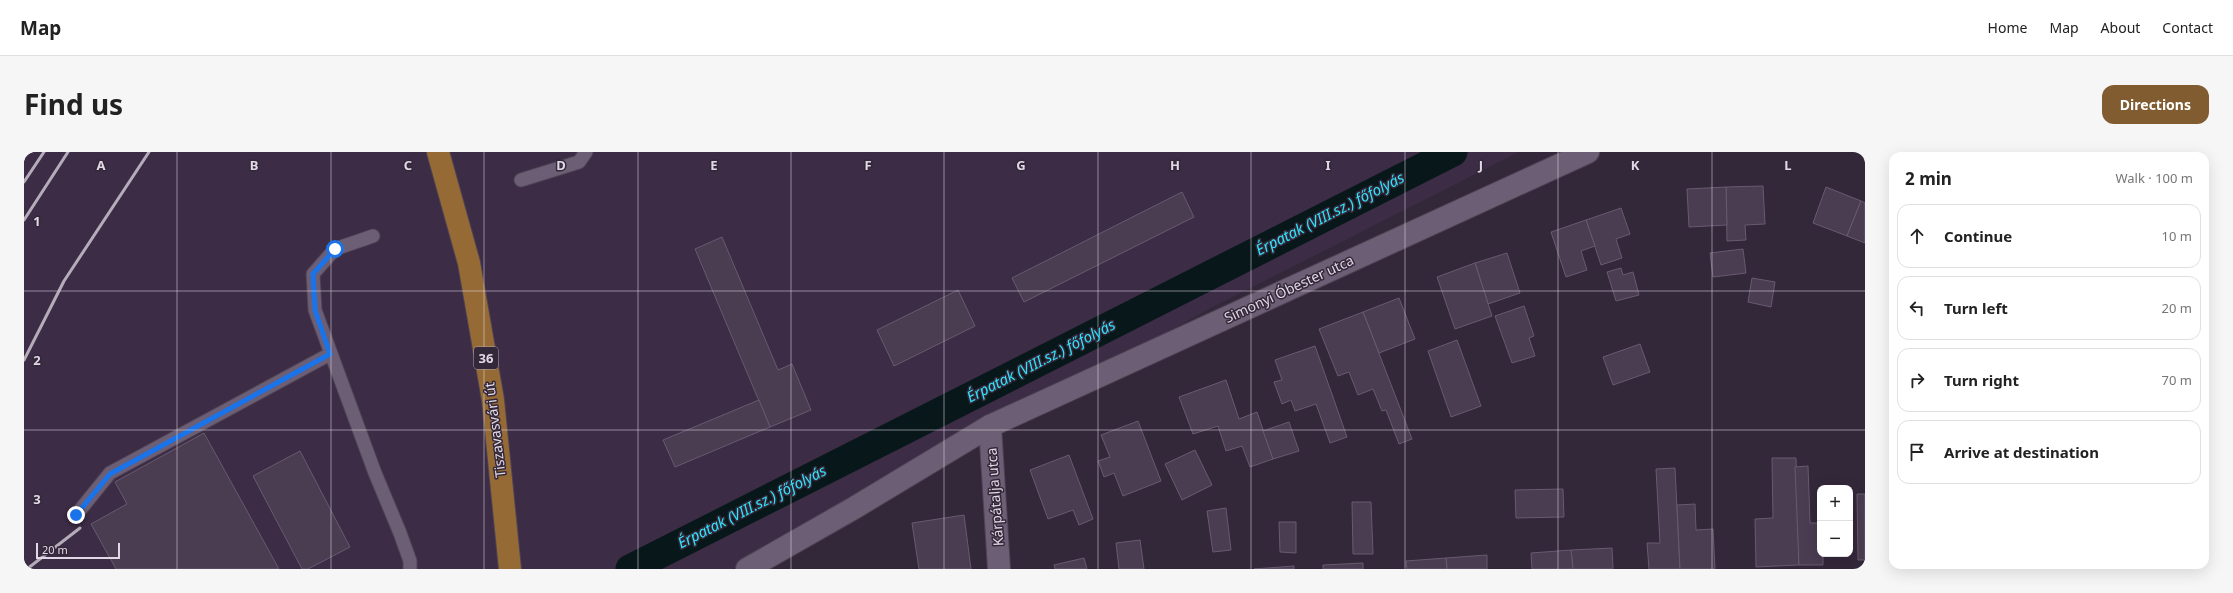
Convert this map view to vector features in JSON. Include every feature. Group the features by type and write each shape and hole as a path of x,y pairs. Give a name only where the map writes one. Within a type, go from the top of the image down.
{"main road":[{"name":"Tiszavasvári út","path":"438,152 469,263 492,393 510,569"}],"street":[{"name":"Simonyi Óbester utca","path":"747,569 854,508 990,426 1588,152"},
{"name":"Kárpátalja utca","path":"990,426 999,569"}],"lane":[{"path":"521,180 579,162 586,152"},
{"path":"373,236 335,249 313,274 315,310 375,473 400,533 410,561 410,569"},
{"path":"76,515 110,474 330,354"}],"shaded area":[{"path":"24,152 1519,152 1213,307 733,569 24,569"}],"building":[{"path":"1763,186 1765,224 1745,225 1746,240 1727,241 1726,187"},
{"path":"1726,187 1727,225 1689,227 1687,189"},
{"path":"1826,187 1861,201 1847,236 1813,223"},
{"path":"1182,192 1194,217 1024,302 1012,278"},
{"path":"1861,201 1865,203 1865,243 1847,236"},
{"path":"1621,208 1630,234 1616,239 1622,258 1601,265 1586,220"},
{"path":"1586,220 1595,246 1581,251 1587,270 1566,277 1551,232"},
{"path":"722,237 778,370 792,364 811,410 770,427 695,249"},
{"path":"1743,249 1746,273 1713,277 1710,253"},
{"path":"1507,253 1520,293 1488,304 1475,263"},
{"path":"1475,263 1492,316 1455,329 1437,277"},
{"path":"1621,268 1623,275 1633,272 1639,295 1616,301 1607,272"},
{"path":"1752,278 1775,282 1771,307 1748,302"},
{"path":"958,290 975,326 894,366 877,330"},
{"path":"1399,298 1415,339 1379,353 1363,312"},
{"path":"1524,306 1534,336 1529,338 1535,356 1512,363 1495,316"},
{"path":"1363,312 1412,439 1399,444 1386,410 1382,411 1373,389 1358,395 1349,372 1338,376 1319,329"},
{"path":"1457,340 1481,406 1451,417 1428,351"},
{"path":"1640,344 1650,372 1613,385 1603,357"},
{"path":"1315,346 1347,437 1330,443 1316,404 1295,411 1291,400 1282,404 1274,382 1282,380 1275,360"},
{"path":"1226,380 1239,419 1257,412 1273,459 1250,467 1242,446 1226,451 1218,426 1193,434 1179,397"},
{"path":"759,400 770,427 675,467 663,440"},
{"path":"1138,421 1161,481 1123,496 1114,473 1104,477 1098,461 1110,457 1101,435"},
{"path":"1289,422 1299,451 1273,459 1263,431"},
{"path":"204,433 279,569 116,569 91,524 127,504 115,482"},
{"path":"1195,450 1212,485 1182,500 1165,464"},
{"path":"300,451 350,547 308,569 302,569 253,476"},
{"path":"1069,455 1093,519 1079,525 1073,510 1048,519 1030,470"},
{"path":"1772,458 1796,458 1799,565 1756,567 1755,519 1773,518"},
{"path":"1808,466 1810,523 1817,523 1817,557 1823,557 1823,565 1799,565 1795,467"},
{"path":"1675,468 1680,569 1649,569 1647,543 1660,543 1656,469"},
{"path":"1563,489 1564,517 1516,518 1515,490"},
{"path":"1857,494 1865,494 1865,560 1858,560"},
{"path":"1352,502 1371,502 1373,554 1353,554"},
{"path":"1695,504 1696,530 1713,529 1715,569 1680,569 1677,505"},
{"path":"1226,508 1231,550 1213,552 1207,511"},
{"path":"964,515 971,569 919,569 912,523"},
{"path":"1279,522 1296,522 1296,553 1280,552"},
{"path":"1140,540 1144,569 1119,569 1116,543"},
{"path":"1612,548 1613,569 1573,569 1571,550"},
{"path":"1571,550 1573,569 1532,569 1531,553"},
{"path":"1487,555 1487,569 1447,569 1446,558"},
{"path":"1084,558 1087,569 1055,569 1054,565"},
{"path":"1446,558 1447,569 1407,569 1406,561"},
{"path":"1363,563 1363,569 1323,569 1323,565"},
{"path":"1294,566 1294,569 1254,569"}],"waterway":[{"name":"Érpatak (VIII.sz.) főfolyás","path":"630,569 1453,152"}],"railway":[{"path":"24,182 44,152"},
{"path":"24,220 68,152"},
{"path":"24,360 64,281 149,152"},
{"path":"27,569 80,528"}],"route":[{"path":"76,515 110,474 330,354 315,310 313,274 335,249"}]}
